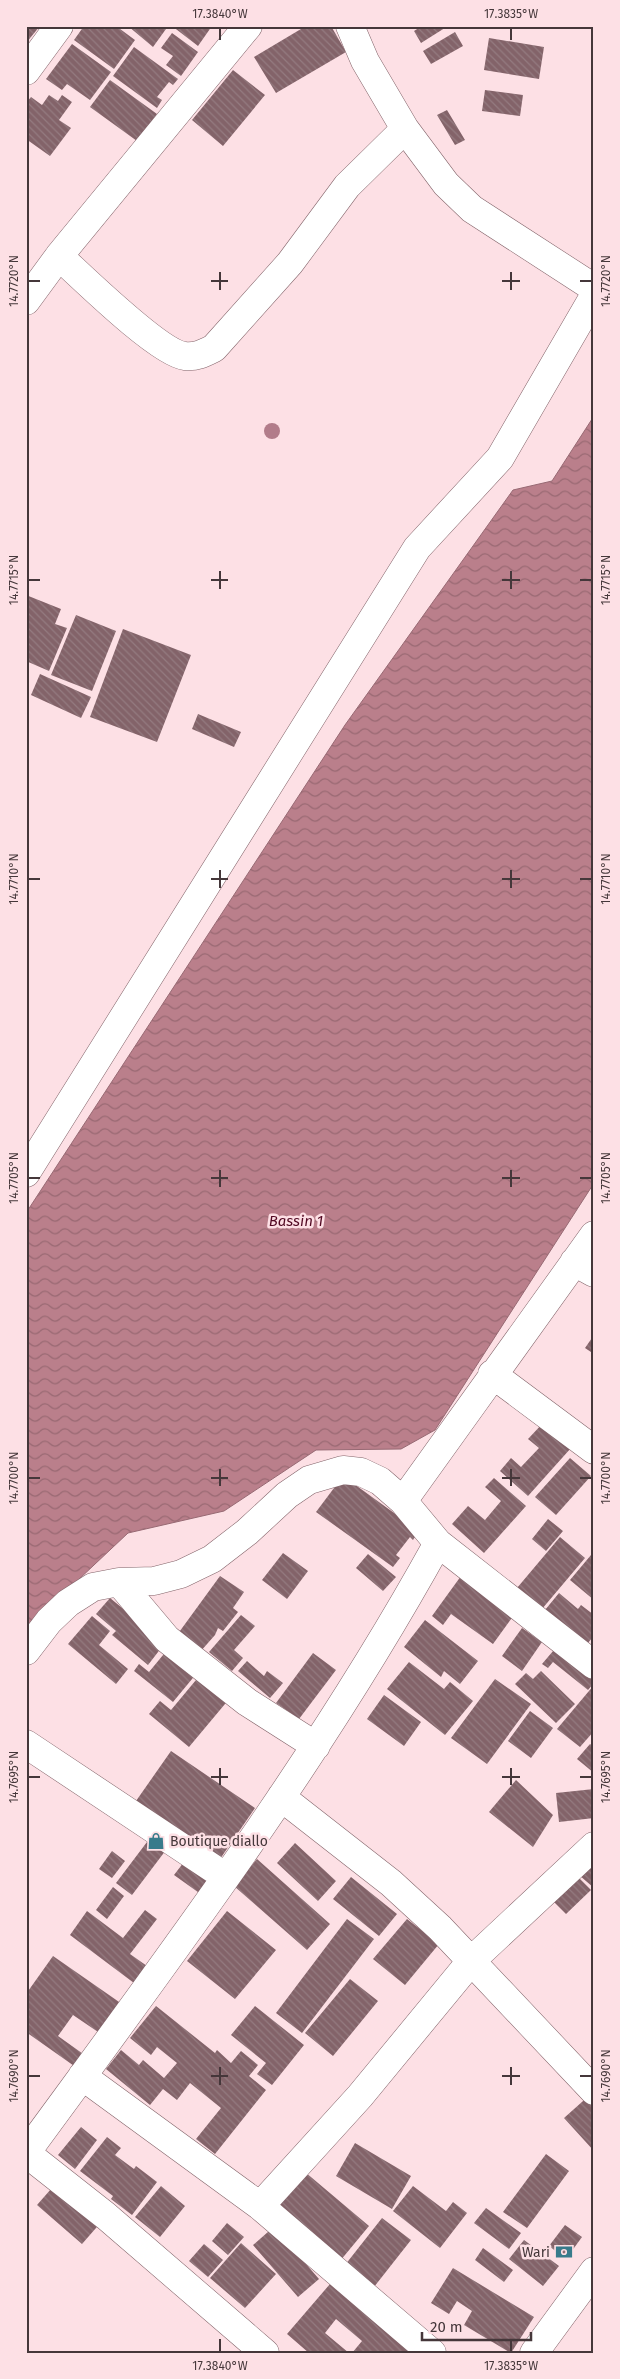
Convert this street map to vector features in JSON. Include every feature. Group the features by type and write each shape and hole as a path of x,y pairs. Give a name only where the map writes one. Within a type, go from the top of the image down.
{"street":[{"path":"26,71 59,26"},
{"path":"26,301 59,256 248,26"},
{"path":"350,26 365,60 405,129 446,184 472,209 594,288"},
{"path":"59,256 158,344 183,356 198,356 214,348 290,263 347,186 405,129"},
{"path":"28,1163 417,548 500,458 594,296"},
{"path":"403,1501 492,1374 584,1268 594,1235"},
{"path":"492,1374 594,1450"},
{"path":"26,1651 48,1621 68,1603 93,1587 119,1582 154,1581 181,1574 212,1560 247,1532 287,1495 309,1480 326,1473 343,1470 361,1472 380,1481 403,1501 438,1543 594,1665"},
{"path":"265,2353 106,2216 26,2153 282,1797 401,1609 438,1543"},
{"path":"119,1582 167,1639 247,1702 316,1746"},
{"path":"28,1748 226,1877"},
{"path":"282,1797 391,1883 472,1960 594,2092"},
{"path":"260,2206 360,2096 472,1960 594,1846"},
{"path":"82,2076 260,2206 432,2353"},
{"path":"534,2353 594,2271"}],"water":[{"name":"Bassin 1","path":"594,416 594,1183 435,1430 401,1449 316,1450 224,1511 128,1533 26,1629 26,1213 345,725 513,490 552,481"}],"building":[{"path":"26,26 40,26 26,43"},
{"path":"84,26 116,26 135,40 114,69 74,40"},
{"path":"128,26 161,26 166,29 153,47"},
{"path":"172,26 212,26 198,46"},
{"path":"306,26 331,26 346,52 276,93 254,57"},
{"path":"422,26 448,26 421,43 414,31"},
{"path":"455,32 463,46 431,64 423,51"},
{"path":"172,33 198,52 181,76 166,65 173,56 161,48"},
{"path":"489,38 544,47 539,79 484,70"},
{"path":"72,44 111,72 90,100 67,84 62,90 46,79"},
{"path":"134,47 178,79 173,85 169,82 157,97 162,100 157,108 113,76"},
{"path":"233,70 265,95 223,146 192,120"},
{"path":"110,80 157,114 137,141 90,107"},
{"path":"485,90 523,95 520,116 482,111"},
{"path":"49,95 58,101 62,95 72,102 59,120 71,128 50,156 26,139 26,103 31,97 42,105"},
{"path":"447,110 465,140 455,145 437,115"},
{"path":"26,595 61,609 55,624 67,628 49,671 26,661"},
{"path":"76,615 116,631 92,691 51,675"},
{"path":"123,629 191,655 157,742 90,717"},
{"path":"40,674 91,697 81,718 31,695"},
{"path":"198,714 241,732 234,747 192,729"},
{"path":"594,1335 594,1354 585,1348"},
{"path":"543,1423 571,1448 528,1496 500,1471 511,1458 521,1467 539,1448 528,1439"},
{"path":"570,1458 591,1476 556,1515 535,1497"},
{"path":"343,1476 419,1531 413,1540 410,1537 396,1555 400,1558 393,1567 316,1512"},
{"path":"494,1478 526,1506 484,1553 452,1524 468,1506 485,1520 501,1501 485,1487"},
{"path":"548,1519 563,1531 546,1551 532,1539"},
{"path":"560,1537 585,1558 542,1609 517,1588"},
{"path":"283,1553 308,1571 287,1599 262,1580"},
{"path":"368,1554 396,1577 383,1591 356,1568"},
{"path":"591,1555 594,1557 594,1600 570,1580"},
{"path":"220,1576 244,1592 233,1608 238,1612 223,1631 218,1628 215,1635 200,1652 177,1635"},
{"path":"461,1576 514,1615 493,1644 451,1614 443,1625 432,1616"},
{"path":"559,1593 578,1609 581,1605 594,1615 594,1636 587,1644 545,1610"},
{"path":"110,1598 165,1643 148,1665 112,1635 116,1631 96,1614"},
{"path":"241,1615 255,1626 234,1650 243,1658 232,1671 209,1652"},
{"path":"92,1616 110,1631 99,1645 128,1669 116,1684 68,1644"},
{"path":"425,1620 478,1661 460,1684 444,1671 441,1677 404,1647"},
{"path":"522,1628 542,1642 522,1671 502,1656"},
{"path":"559,1644 594,1671 594,1683 588,1690 553,1662 548,1668 542,1664"},
{"path":"168,1649 197,1673 173,1702 134,1671 139,1664 149,1672"},
{"path":"313,1653 336,1670 299,1719 276,1703"},
{"path":"247,1661 264,1676 267,1671 283,1683 270,1698 238,1671"},
{"path":"409,1662 444,1689 450,1682 473,1701 445,1735 387,1689"},
{"path":"541,1671 575,1704 556,1723 515,1684 526,1673 533,1679"},
{"path":"201,1674 230,1698 189,1747 149,1714 160,1701 171,1710"},
{"path":"495,1679 531,1704 487,1764 451,1738"},
{"path":"594,1685 594,1731 580,1747 557,1729"},
{"path":"384,1695 421,1722 404,1746 367,1719"},
{"path":"530,1711 553,1728 531,1758 508,1741"},
{"path":"590,1744 594,1747 594,1773 577,1759"},
{"path":"171,1751 255,1808 220,1859 136,1801"},
{"path":"516,1780 553,1815 533,1847 489,1812"},
{"path":"594,1789 594,1818 559,1822 556,1793"},
{"path":"150,1838 166,1850 132,1895 116,1883"},
{"path":"295,1843 336,1881 318,1901 277,1863"},
{"path":"112,1851 125,1861 112,1878 99,1869"},
{"path":"187,1858 214,1879 202,1895 174,1875"},
{"path":"257,1859 330,1924 307,1950 234,1886"},
{"path":"594,1861 594,1888 579,1875"},
{"path":"575,1874 591,1890 566,1914 550,1898"},
{"path":"351,1877 397,1914 379,1936 333,1899"},
{"path":"113,1887 124,1896 107,1919 96,1910"},
{"path":"145,1910 157,1919 130,1954 147,1966 134,1983 70,1935 87,1911 123,1938"},
{"path":"227,1911 276,1950 235,1999 187,1961"},
{"path":"347,1919 374,1939 302,2033 276,2013"},
{"path":"407,1919 439,1944 405,1985 373,1959"},
{"path":"53,1956 122,2004 101,2034 73,2015 58,2036 86,2056 77,2068 26,2032 26,1994"},
{"path":"350,1979 378,2001 333,2056 305,2033"},
{"path":"156,2006 215,2053 217,2050 231,2063 241,2051 258,2065 249,2076 266,2090 215,2154 196,2139 221,2108 190,2083 177,2100 163,2089 150,2105 106,2069 121,2050 139,2065 143,2060 164,2078 177,2063 157,2047 151,2055 130,2038"},
{"path":"255,2006 304,2045 272,2085 257,2074 266,2063 231,2035"},
{"path":"592,2093 594,2095 594,2151 564,2118"},
{"path":"81,2127 97,2140 75,2169 58,2155"},
{"path":"107,2137 121,2148 115,2155 134,2169 136,2166 157,2182 132,2215 111,2199 113,2196 80,2171"},
{"path":"355,2143 411,2176 392,2209 336,2176"},
{"path":"546,2154 569,2171 527,2228 503,2212"},
{"path":"305,2172 369,2226 340,2261 276,2208"},
{"path":"58,2181 103,2220 82,2244 37,2205"},
{"path":"161,2186 185,2206 160,2237 135,2217"},
{"path":"413,2186 446,2211 453,2202 467,2213 440,2248 393,2211"},
{"path":"486,2208 521,2233 509,2249 474,2223"},
{"path":"382,2218 411,2240 374,2287 345,2265"},
{"path":"227,2223 244,2237 228,2255 212,2241"},
{"path":"277,2224 287,2242 319,2279 298,2297 253,2245"},
{"path":"565,2225 582,2237 566,2259 549,2246"},
{"path":"524,2240 559,2266 543,2286 509,2259"},
{"path":"241,2243 276,2274 245,2308 210,2278"},
{"path":"204,2244 223,2260 208,2277 189,2261"},
{"path":"483,2248 513,2270 504,2282 475,2260"},
{"path":"453,2268 534,2317 511,2353 464,2325 472,2311 457,2301 449,2314 431,2303"},
{"path":"336,2277 426,2353 352,2353 362,2341 336,2319 325,2333 349,2353 309,2353 287,2334"}],"place":[{"name":"Boutique diallo","path":"156,1841"},
{"name":"Wari","path":"564,2252"}]}
